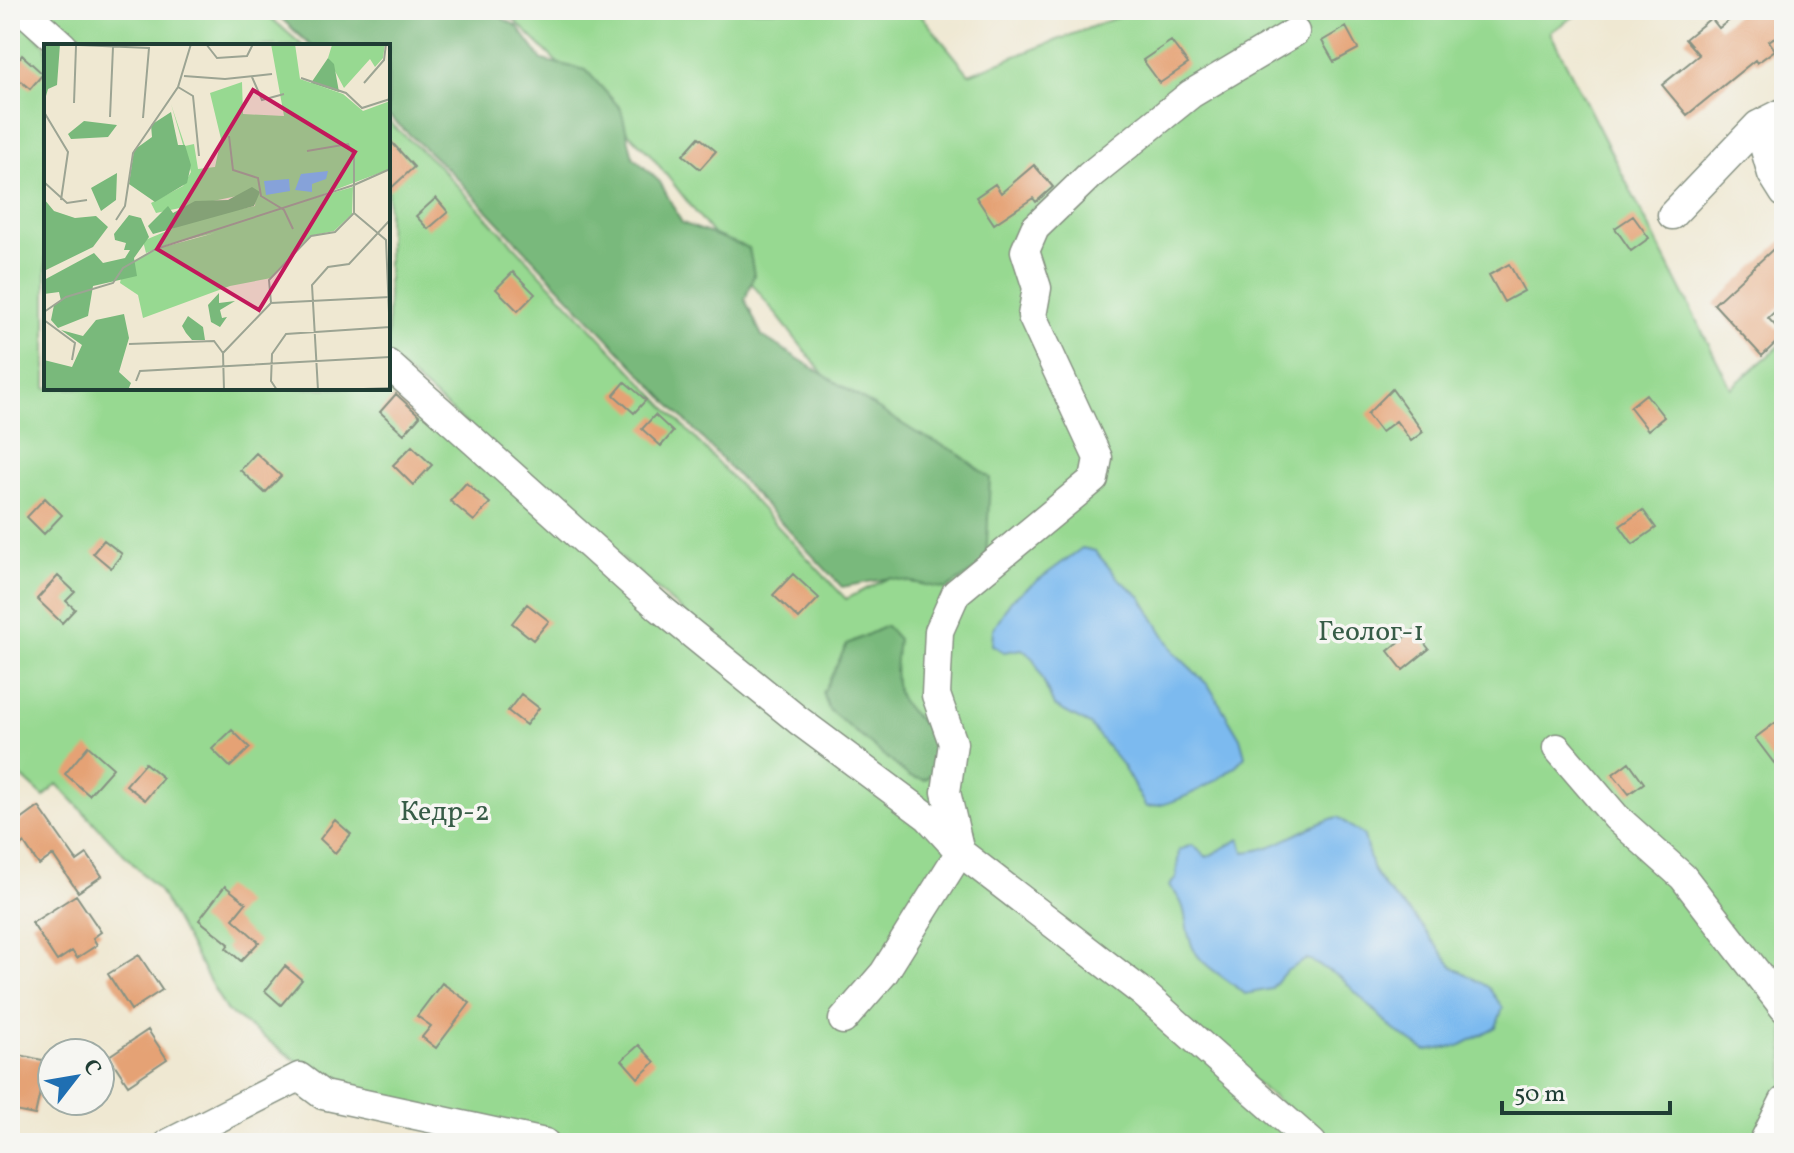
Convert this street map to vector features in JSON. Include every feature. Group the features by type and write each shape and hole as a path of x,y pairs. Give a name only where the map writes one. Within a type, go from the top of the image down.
{"street":[{"path":"23,10 61,44"},
{"path":"843,1020 884,973 960,852 946,792 953,743 936,695 939,631 956,593 1094,479 1098,458 1032,316 1037,288 1025,251 1035,228 1089,176 1191,94 1295,32"},
{"path":"1672,215 1758,125 1784,112"},
{"path":"1758,125 1772,174 1784,193"},
{"path":"390,366 660,608 798,720 928,817 960,852 1143,993 1312,1143"},
{"path":"1557,748 1616,817 1683,877 1784,1008"},
{"path":"169,1143 299,1077 323,1095 545,1143"},
{"path":"1763,1143 1784,1101"}],"green space":[{"name":"Кедр-2","path":"10,10 44,44 44,390 390,390 390,374 1139,997 1300,1143 586,1143 331,1086 226,1010 159,891 57,784 44,797 10,766"},
{"path":"33,10 262,10 301,44 71,44"},
{"path":"272,10 487,10 517,26 542,60 586,70 621,109 633,157 660,182 682,223 749,248 754,275 745,300 762,336 917,433 955,451 990,478 986,563 946,589 890,578 842,587 455,176 390,117 390,44 309,44"},
{"name":"Геолог-1","path":"504,10 917,10 969,74 1136,10 1584,10 1550,32 1731,388 1784,342 1784,1143 1327,1143 1146,989 802,715 390,358 390,123 439,166 846,599 968,539 877,442 649,153"},
{"path":"886,626 898,639 895,676 901,700 944,742 943,762 925,780 910,777 829,710 823,693 847,644"}],"water":[{"path":"1082,548 1095,551 1118,578 1141,597 1175,653 1209,686 1240,738 1245,756 1237,764 1200,789 1171,802 1146,807 1122,765 1090,725 1054,706 1034,659 1022,649 1004,652 992,645 993,629 1011,600"},
{"path":"1338,817 1364,836 1372,868 1386,889 1417,920 1452,966 1488,987 1503,1008 1496,1027 1459,1046 1426,1051 1394,1030 1340,977 1307,959 1285,972 1271,989 1245,994 1197,955 1189,939 1184,909 1169,886 1176,878 1179,850 1192,845 1207,857 1240,839 1244,852 1257,850"}],"building":[{"path":"1743,10 1784,10 1784,31 1769,41 1775,50 1757,63 1755,60 1687,115 1662,85 1699,55 1685,39 1711,18 1719,28"},
{"path":"1346,27 1358,49 1334,62 1322,41"},
{"path":"1171,41 1188,64 1160,83 1143,60"},
{"path":"22,55 43,74 30,89 10,72"},
{"path":"699,137 716,151 700,169 683,155"},
{"path":"390,140 414,167 390,189"},
{"path":"1034,165 1053,187 1036,202 1033,198 994,224 976,197 995,184 1001,193"},
{"path":"436,198 448,212 428,229 416,216"},
{"path":"1633,216 1649,238 1631,251 1615,228"},
{"path":"1784,239 1784,303 1768,318 1784,335 1762,356 1714,304"},
{"path":"1509,264 1524,291 1504,302 1489,275"},
{"path":"513,272 535,294 518,311 496,289"},
{"path":"625,382 646,400 634,413 614,395"},
{"path":"1392,389 1423,432 1411,441 1396,421 1381,432 1367,414"},
{"path":"396,394 420,416 404,434 380,412"},
{"path":"1646,394 1664,417 1648,430 1630,407"},
{"path":"655,415 673,432 661,446 642,429"},
{"path":"412,446 432,465 413,485 393,465"},
{"path":"256,453 281,476 265,493 240,470"},
{"path":"466,483 490,503 474,521 450,501"},
{"path":"45,498 62,515 44,534 27,517"},
{"path":"1643,510 1656,528 1633,544 1620,526"},
{"path":"104,540 122,554 111,568 93,553"},
{"path":"793,574 819,598 799,619 773,595"},
{"path":"58,576 75,592 66,601 75,609 62,623 37,599"},
{"path":"527,604 549,621 533,640 512,623"},
{"path":"1414,630 1429,649 1403,670 1388,651"},
{"path":"521,694 539,708 526,725 508,711"},
{"path":"1775,723 1784,736 1784,755 1774,763 1755,738"},
{"path":"232,730 250,748 230,767 212,749"},
{"path":"88,746 113,768 89,795 65,774"},
{"path":"1629,762 1644,783 1629,794 1613,774"},
{"path":"145,763 163,778 145,800 126,785"},
{"path":"39,807 77,861 87,854 102,876 78,892 53,855 39,865 24,843 18,848 10,837 10,828"},
{"path":"335,820 351,834 335,853 320,839"},
{"path":"225,886 246,903 233,919 259,942 241,961 226,948 229,944 199,920"},
{"path":"76,895 101,932 93,938 97,945 77,958 72,951 57,961 32,923"},
{"path":"139,955 162,990 131,1010 108,974"},
{"path":"285,966 302,980 281,1005 265,991"},
{"path":"442,983 470,1003 436,1048 422,1037 431,1026 417,1016"},
{"path":"148,1030 167,1059 128,1085 116,1067 116,1051"},
{"path":"639,1045 655,1062 638,1078 622,1060"},
{"path":"10,1053 36,1059 35,1115 10,1110"}]}
